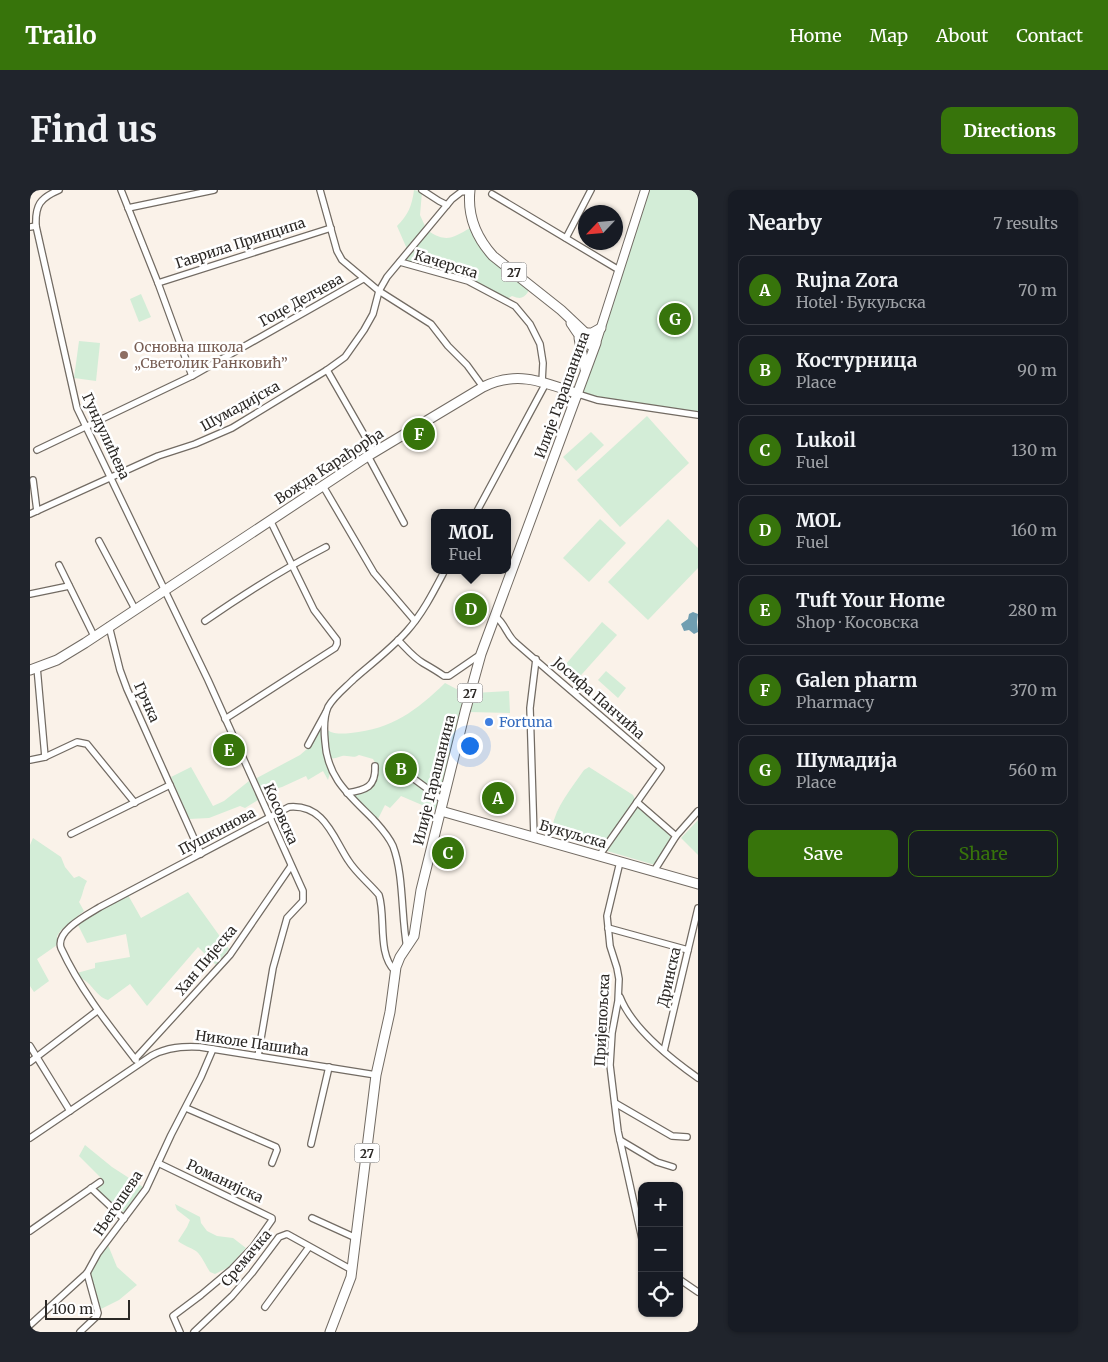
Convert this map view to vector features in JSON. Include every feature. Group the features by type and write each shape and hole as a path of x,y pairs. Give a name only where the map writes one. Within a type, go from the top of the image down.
{"main road":[{"name":"27","path":"470,191 468,202 472,221 479,237 493,256 561,310 582,335 586,343 595,345"},
{"path":"582,335 592,333 601,328"},
{"name":"27","path":"582,335 585,372"},
{"name":"Илије Гарашанина","path":"511,573 595,345"},
{"name":"Вожда Карађорђа","path":"33,669 57,660 371,454 483,387 499,380 512,378 544,383 578,394"},
{"name":"Илије Гарашанина","path":"330,1332 351,1278 376,1075 390,1012 395,971 398,960 414,936 421,890 465,712 481,654 511,574"},
{"name":"Букуљска","path":"441,811 698,884"}],"street":[{"path":"33,226 40,202 47,195 59,190"},
{"path":"121,190 192,376"},
{"path":"128,208 214,190"},
{"path":"320,190 339,256 363,279 379,291 431,324 448,346 467,365 483,387"},
{"path":"422,190 447,205"},
{"path":"566,238 591,190"},
{"name":"Илије Гарашанина","path":"595,345 645,190"},
{"name":"Шумадијска","path":"30,514 158,456 195,444 232,428 327,370 344,356 364,330 373,314 379,291 387,277 447,205 461,192 470,191"},
{"path":"492,194 620,270"},
{"name":"Гундулићева","path":"33,226 62,339 74,399 165,589"},
{"name":"Гаврила Принципа","path":"158,283 330,228"},
{"name":"Качерска","path":"400,262 468,281 515,306 530,324 540,344 544,383"},
{"name":"Гоце Делчева","path":"36,450 192,376 363,279"},
{"path":"327,370 371,454 404,523"},
{"path":"478,509 544,383"},
{"path":"578,394 591,399 698,415"},
{"path":"33,480 38,511"},
{"path":"323,486 374,573 415,621"},
{"path":"225,719 335,648 337,644 337,640 314,610 270,520"},
{"path":"99,540 135,609"},
{"path":"205,621 254,587 292,564 326,547"},
{"path":"59,565 94,636"},
{"path":"308,745 337,694 398,640 415,621 444,574"},
{"path":"30,594 69,586"},
{"name":"Косовска","path":"165,589 303,891 303,901 287,918 273,968 258,1056"},
{"name":"Јосифа Панчића","path":"495,616 500,619 513,642 536,659 661,768 637,802"},
{"name":"Грчка","path":"109,626 120,670 127,689 202,854"},
{"path":"398,640 421,662 444,676 449,676 481,654"},
{"path":"534,837 530,708 536,659"},
{"path":"33,669 45,757"},
{"path":"328,708 325,736 328,764 334,777 381,828 389,838 394,849 407,948"},
{"path":"30,760 45,757 77,742 87,744 135,803"},
{"path":"347,793 362,790 372,784 375,779 375,766"},
{"path":"406,773 444,801"},
{"path":"71,834 170,785"},
{"path":"599,856 637,802 676,836"},
{"name":"Пушкинова","path":"97,1011 80,986 60,945 62,935 78,921 119,896 202,854 269,817 294,806 313,813 329,826 348,860 379,895 383,936 388,960 395,971"},
{"path":"654,871 676,836 698,811"},
{"name":"Пријепољска","path":"620,862 607,916 610,946 617,968 618,993 612,1033 610,1065 620,1140 639,1227"},
{"name":"Хан Пијеска","path":"134,1058 230,955 291,866"},
{"name":"Дринска","path":"664,1051 698,908"},
{"path":"608,928 688,950"},
{"path":"618,993 626,1010 637,1025 664,1051 698,1078"},
{"path":"30,1062 97,1011 138,1064"},
{"path":"30,1046 70,1111"},
{"name":"Николе Пашића","path":"30,1138 138,1064 161,1051 172,1048 184,1046 213,1049 376,1075"},
{"name":"Његошева","path":"30,1325 86,1273 98,1253 146,1189 202,1077 213,1049"},
{"path":"311,1144 329,1067"},
{"path":"615,1103 672,1136 687,1138"},
{"path":"186,1108 276,1147 277,1150 272,1163"},
{"path":"620,1140 658,1162 673,1167"},
{"name":"Романијска","path":"158,1163 272,1218 253,1248 232,1269 172,1316 180,1332"},
{"path":"30,1231 100,1182"},
{"path":"91,1188 124,1219"},
{"path":"312,1218 356,1238"},
{"name":"Сремачка","path":"194,1332 232,1296 281,1236 287,1234 352,1270"},
{"path":"265,1307 309,1247"},
{"path":"80,1332 98,1313 86,1273"},
{"path":"683,1282 698,1292"}],"green space":[{"path":"414,190 422,192 420,215 425,226 407,249 397,226 409,210"},
{"path":"645,190 698,190 698,415 578,394"},
{"path":"470,228 482,249 528,289 525,296 519,298 512,296 507,299 466,277 411,264 407,260 407,256 428,232 450,238"},
{"path":"141,294 151,317 139,322 130,299"},
{"path":"79,341 100,343 96,381 74,378"},
{"path":"647,416 689,463 620,527 577,480"},
{"path":"591,432 604,445 576,471 563,457"},
{"path":"600,519 626,543 589,582 563,558"},
{"path":"668,519 698,548 698,568 648,620 608,582"},
{"path":"602,622 617,635 574,683 560,671"},
{"path":"606,671 626,688 618,698 598,680"},
{"path":"445,683 466,694 436,811 401,796 390,808 385,805 377,821 352,794 373,782 377,773 373,759 359,755 355,757 342,756 332,759 325,757 330,773 328,780 323,771 308,780 306,776 282,787 261,793 255,779 300,755 307,749 323,725 328,731 339,734 366,731 391,723 424,702"},
{"path":"509,691 510,713 469,712 474,693"},
{"path":"191,767 213,806 224,801 249,781 258,800 245,808 240,806 209,818 189,819 171,777"},
{"path":"589,767 633,795 635,799 600,849 561,837 552,828 557,812 565,798 584,770"},
{"path":"638,806 670,836 671,840 655,865 607,851"},
{"path":"698,820 698,855 681,838"},
{"path":"33,838 61,857 65,867 74,878 79,876 87,881 79,902 84,911 61,930 57,936 57,945 37,959 49,981 34,992 30,986 30,845"},
{"path":"188,892 229,949 216,965 198,947 147,1006 130,984 108,1000 100,996 88,983 80,978 77,973 95,968 95,963 130,957 126,934 87,943 78,925 87,917 128,895 141,918"},
{"path":"85,1145 112,1167 143,1187 132,1205 125,1212 120,1211 98,1191 98,1187 103,1183 102,1179 79,1156"},
{"path":"175,1204 200,1217 201,1223 207,1231 217,1236 233,1238 246,1248 229,1267 215,1274 210,1272 198,1253 178,1241 190,1220 177,1210"},
{"path":"108,1245 117,1267 137,1285 119,1300 101,1309 89,1276 95,1263"}],"water":[{"path":"693,612 698,614 698,632 694,634 689,630 684,631 681,624"}],"place":[{"name":"Шумадија","path":"675,319"},
{"name":"Основна школа „Светолик Ранковић”","path":"124,355"},
{"name":"Galen pharm","path":"419,434"},
{"name":"MOL","path":"471,609"},
{"name":"Fortuna","path":"489,722"},
{"name":"Tuft Your Home","path":"229,750"},
{"name":"Костурница","path":"401,769"},
{"name":"Rujna Zora","path":"498,798"},
{"name":"Lukoil","path":"448,853"}]}
